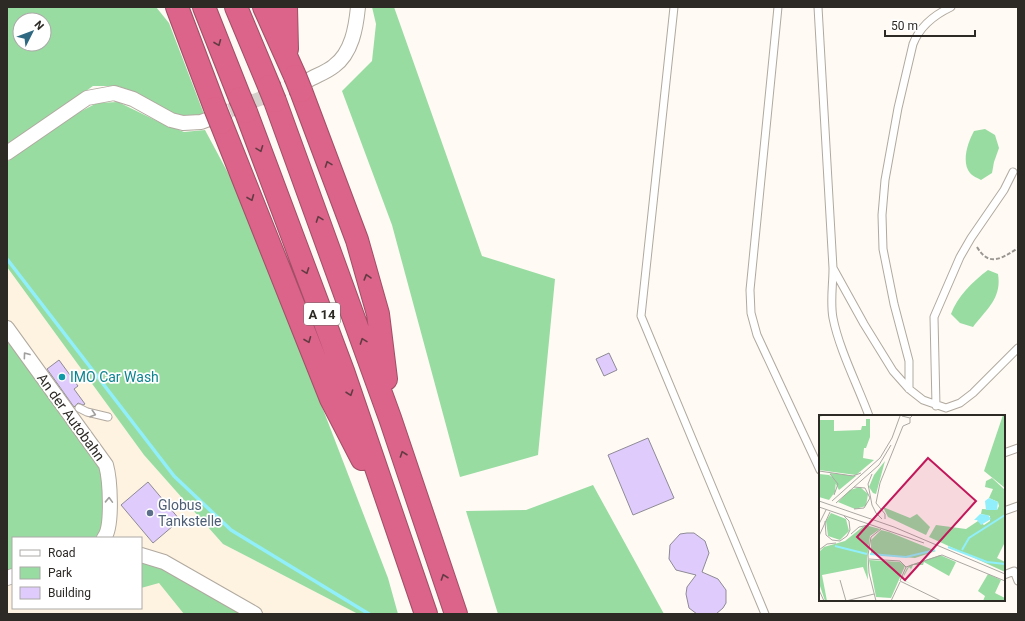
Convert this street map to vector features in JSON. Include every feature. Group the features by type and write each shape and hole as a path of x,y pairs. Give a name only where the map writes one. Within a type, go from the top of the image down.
{"highway":[{"path":"166,7 192,47"},
{"path":"177,7 215,116 331,399 356,448 394,516"},
{"name":"A 14","path":"204,7 289,223 394,516 426,614"},
{"name":"A 14","path":"236,7 272,94 390,418 456,614"},
{"path":"264,7 298,78"},
{"path":"286,7 286,42 356,240 378,314 390,418"}],"street":[{"path":"298,78 335,66 348,48 356,28 358,7"},
{"path":"7,153 87,98 114,93 133,99 172,120 201,122 215,116"},
{"name":"An der Autobahn","path":"7,328 106,465 110,478 109,524 104,537"},
{"path":"142,555 164,562 255,614"}],"lane":[{"path":"674,7 641,316 765,614"},
{"path":"778,7 750,290 751,313 757,334 819,468"},
{"path":"818,7 834,268 832,304 833,318 837,334 869,415"},
{"path":"909,389 909,361 894,304 883,249 882,215 885,180 898,108 913,44 923,26 933,17 951,7"},
{"path":"936,406 934,316 941,296 971,238 1004,190 1013,172"},
{"path":"834,268 864,324 893,371 909,389 922,400 936,406 946,408 960,403 1018,348"},
{"path":"79,408 87,412 108,417"},
{"path":"946,408 946,415"},
{"path":"1005,453 1018,448"},
{"path":"1005,511 1018,506"},
{"path":"1005,575 1014,571 1017,578"}],"path":[{"path":"971,238 985,258 990,260 1018,248"}],"shaded area":[{"path":"7,267 144,455 223,544 358,614 7,614"}],"green space":[{"path":"7,7 156,7 169,23 204,114 195,117 173,115 138,94 118,86 93,86 7,147"},
{"path":"372,7 394,7 482,256 555,279 538,455 460,477 392,225 342,91 372,61 376,24"},
{"path":"118,102 184,132 205,130 242,199 388,578 398,614 358,614 223,544 144,455 7,267 7,162 72,116 97,103"},
{"path":"985,129 995,135 999,148 992,173 981,180 970,173 967,168 966,152 974,131"},
{"path":"988,270 998,274 999,282 996,297 973,327 960,323 951,314 957,302 966,290"},
{"path":"7,338 100,467 103,483 104,514 100,532 97,537 12,537 12,568 7,571"},
{"path":"593,485 664,614 498,614 466,511 526,510"},
{"path":"142,559 245,614 184,614 159,583 142,588"}],"building":[{"path":"609,353 617,370 604,376 596,359"},
{"name":"IMO Car Wash","path":"59,360 78,386 74,389 85,404 83,405 78,403 74,407 47,369"},
{"path":"648,438 674,498 633,515 608,455"},
{"name":"Globus Tankstelle","path":"148,482 180,520 153,543 121,505"},
{"path":"694,533 705,541 709,553 702,572 718,579 726,590 726,603 716,614 697,614 689,608 686,594 687,587 696,575 676,570 669,559 670,545 680,534"}],"waterway":[{"path":"7,259 174,476 231,530 369,614"}],"tunnel":[{"path":"210,118 306,81"}],"place":[{"name":"IMO Car Wash","path":"62,377"},
{"name":"Globus Tankstelle","path":"150,513"}]}
